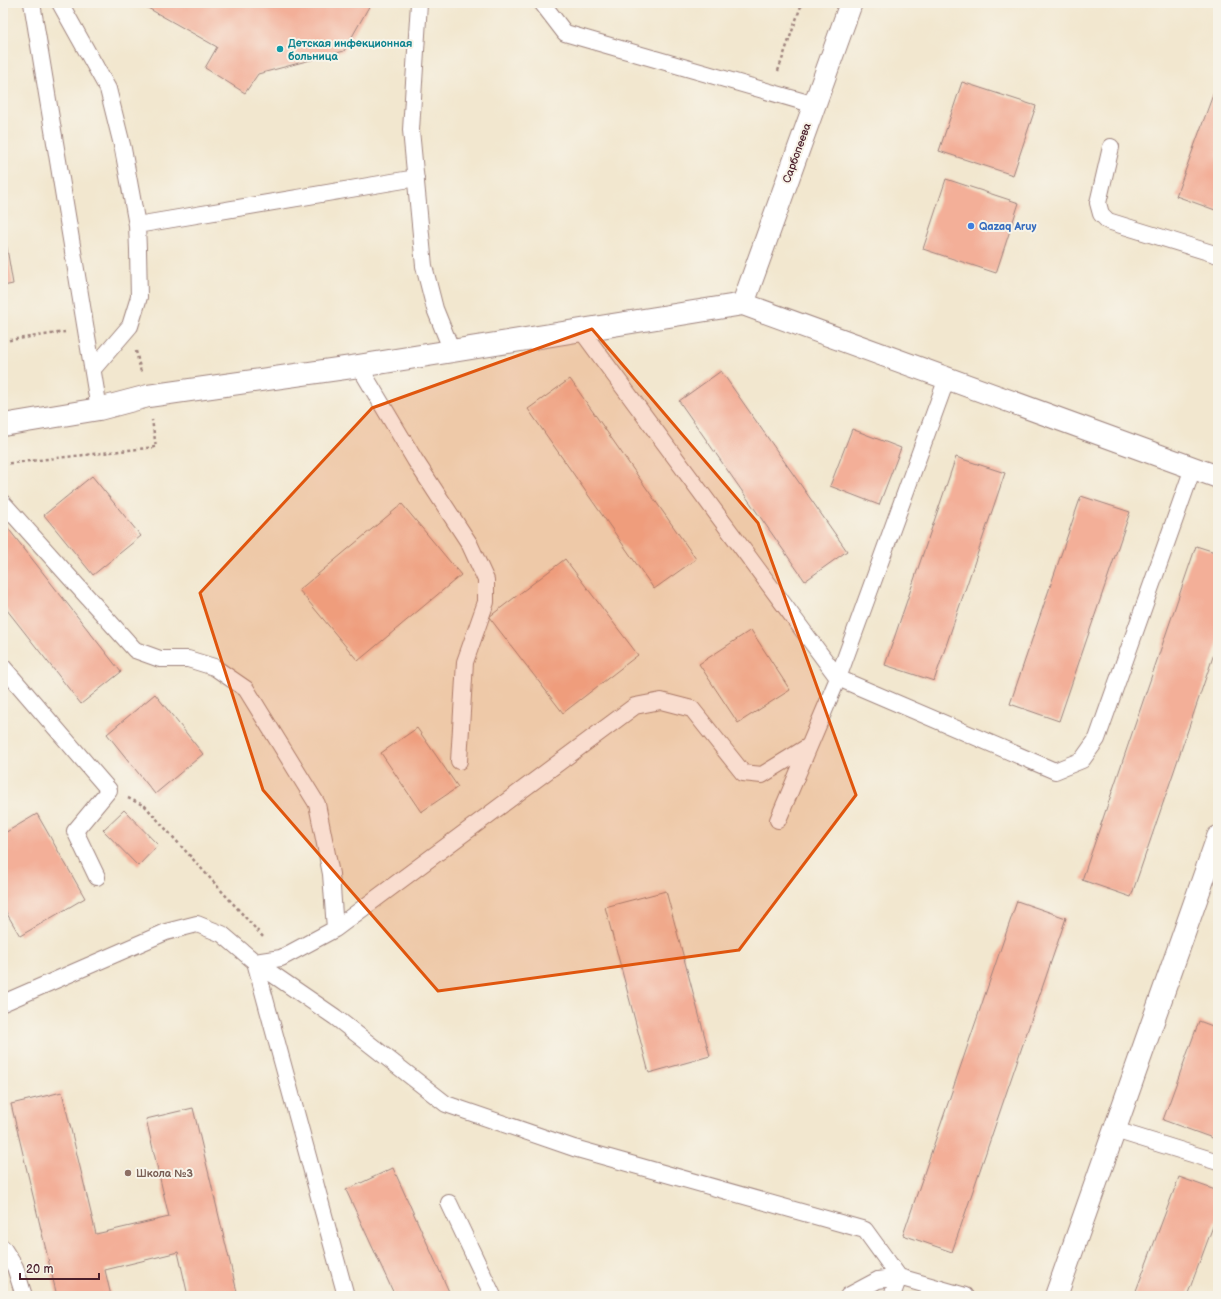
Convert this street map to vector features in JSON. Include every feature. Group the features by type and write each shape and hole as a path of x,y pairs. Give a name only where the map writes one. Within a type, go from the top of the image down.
{"street":[{"name":"Сарбопеева","path":"743,304 851,3"},
{"path":"3,425 99,409 148,396 359,366 743,304 1218,477"},
{"path":"1056,1296 1218,837"}],"lane":[{"path":"32,3 99,409"},
{"path":"60,3 108,89 123,149 137,225 139,297 130,326 93,369"},
{"path":"419,3 411,130 424,266 435,309 452,351"},
{"path":"542,3 565,33 815,105"},
{"path":"1111,147 1098,202 1101,214 1108,221 1218,255"},
{"path":"137,225 416,178"},
{"path":"582,330 838,678 1055,770 1082,760 1097,739 1193,468"},
{"path":"359,366 415,460 469,543 486,580 486,602 465,662 459,761"},
{"path":"778,820 838,678 947,378"},
{"path":"3,503 134,650 160,659 188,659 214,667 246,689 318,804 331,874 335,929"},
{"path":"3,667 109,790 75,831 97,877"},
{"path":"255,962 281,958 335,929 635,706 661,701 692,709 743,773 762,775 809,746"},
{"path":"3,1003 166,932 197,924 222,934 255,962 335,1017 446,1104 574,1148 865,1230 899,1277"},
{"path":"255,962 346,1296"},
{"path":"1115,1130 1218,1162"},
{"path":"449,1203 493,1296"},
{"path":"3,1248 15,1267 24,1296"},
{"path":"892,1296 899,1277"},
{"path":"855,1294 878,1280 899,1277 966,1296"}],"path":[{"path":"771,92 802,3"},
{"path":"3,464 156,447 148,396"},
{"path":"109,790 145,806 281,958"}],"highlighted area":[{"path":"592,329 758,523 856,795 739,950 438,991 263,790 200,593 372,408"}],"building":[{"name":"Детская инфекционная больница","path":"139,3 371,3 344,51 258,74 245,93 205,68 217,47"},
{"path":"1218,81 1218,211 1176,196"},
{"path":"962,82 1036,106 1013,175 939,151"},
{"name":"Qazaq Aruy","path":"946,179 1019,203 996,273 923,249"},
{"path":"3,225 13,284 3,286"},
{"path":"721,371 847,551 805,581 679,401"},
{"path":"570,379 696,559 654,589 528,409"},
{"path":"852,429 901,448 879,505 830,486"},
{"path":"956,457 1005,473 934,681 885,665"},
{"path":"92,476 141,536 93,575 44,515"},
{"path":"1081,496 1130,512 1059,721 1010,704"},
{"path":"402,504 461,575 358,661 299,590"},
{"path":"3,522 121,672 81,704 3,605"},
{"path":"1196,546 1218,553 1218,642 1131,897 1082,880"},
{"path":"565,559 638,655 563,713 489,617"},
{"path":"751,630 790,690 738,723 699,664"},
{"path":"155,694 203,754 155,794 107,734"},
{"path":"417,728 458,787 421,812 381,753"},
{"path":"124,810 158,845 138,866 103,830"},
{"path":"37,814 85,898 20,936 3,907 3,834"},
{"path":"666,891 710,1056 649,1073 605,907"},
{"path":"1017,901 1066,918 952,1252 903,1235"},
{"path":"1199,1021 1218,1028 1218,1140 1163,1120"},
{"name":"Школа №3","path":"62,1092 96,1234 169,1217 146,1119 193,1108 238,1296 188,1296 178,1252 105,1270 111,1296 57,1296 11,1104"},
{"path":"393,1168 451,1296 395,1296 346,1190"},
{"path":"1179,1177 1218,1191 1218,1213 1187,1296 1134,1296"}],"place":[{"name":"Детская инфекционная больница","path":"280,49"},
{"name":"Qazaq Aruy","path":"971,226"},
{"name":"Школа №3","path":"128,1173"}]}
